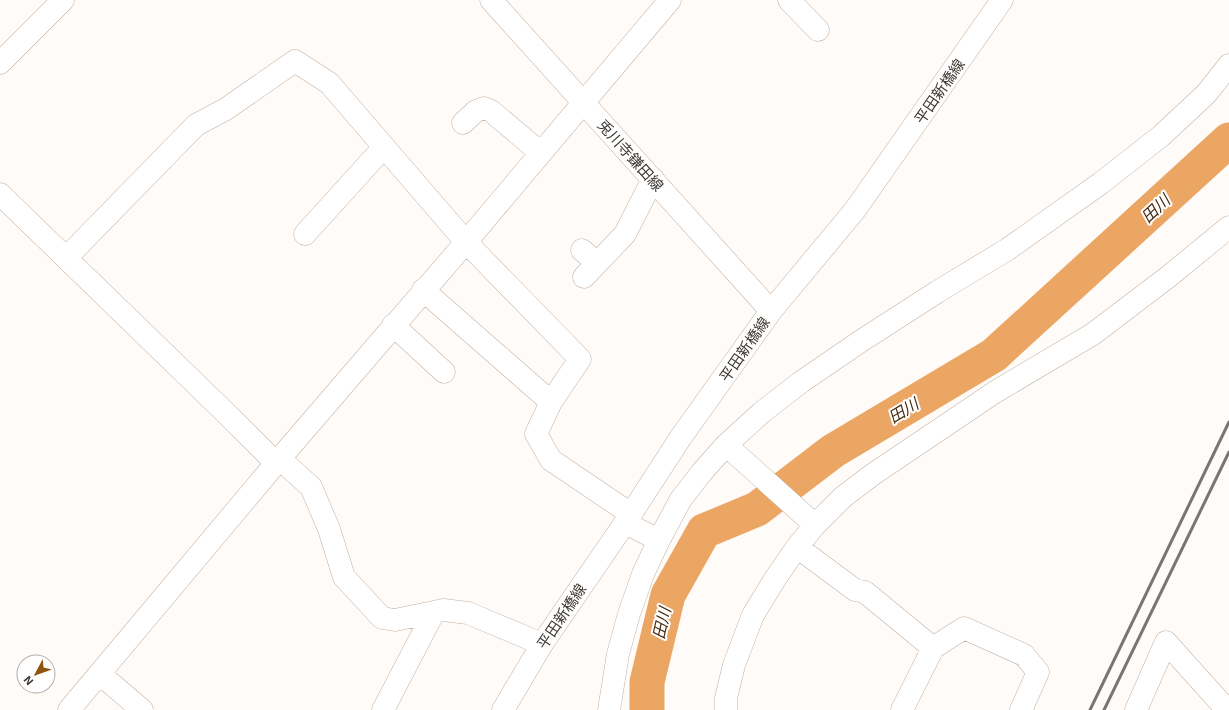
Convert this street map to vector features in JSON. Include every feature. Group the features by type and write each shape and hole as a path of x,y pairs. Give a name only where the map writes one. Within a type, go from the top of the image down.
{"street":[{"path":"0,63 63,0"},
{"name":"兎川寺鎌田線","path":"491,0 772,310"},
{"path":"69,710 393,325 466,242 670,0"},
{"path":"788,0 818,30"},
{"name":"平田新橋線","path":"503,710 542,644 628,519 681,437 772,310 855,210 1002,0"},
{"path":"66,258 196,125 226,109 295,61 329,84 466,242 580,359 551,402 536,434 551,460 628,519 659,540"},
{"path":"609,710 618,654 629,614 643,574 659,540 681,499 760,413 801,382 861,341 930,296 1008,249 1101,183 1161,136 1206,94 1229,65"},
{"path":"463,123 476,111 484,108 491,111 540,153"},
{"path":"306,234 384,147"},
{"path":"587,263 625,234 653,179"},
{"path":"0,194 232,419 278,461 311,487 329,528 344,577 382,618 394,620 443,610 468,613 542,644"},
{"path":"726,710 726,698 734,665 753,616 812,522 879,470 995,392 1093,334 1168,277 1229,227"},
{"path":"423,290 551,402"},
{"path":"393,325 444,372"},
{"path":"728,448 812,522"},
{"path":"797,547 854,590 865,592 933,648"},
{"path":"383,710 434,612"},
{"path":"902,710 933,648 964,628 1024,655 1038,672 1021,710"},
{"path":"1136,710 1166,642 1228,710"},
{"path":"100,674 142,710"}],"waterway":[{"name":"田川","path":"647,710 647,682 668,595 704,531 757,509 833,451 994,355 1229,140"}],"railway":[{"path":"1090,710 1229,422"},
{"path":"1104,710 1229,452"}]}
